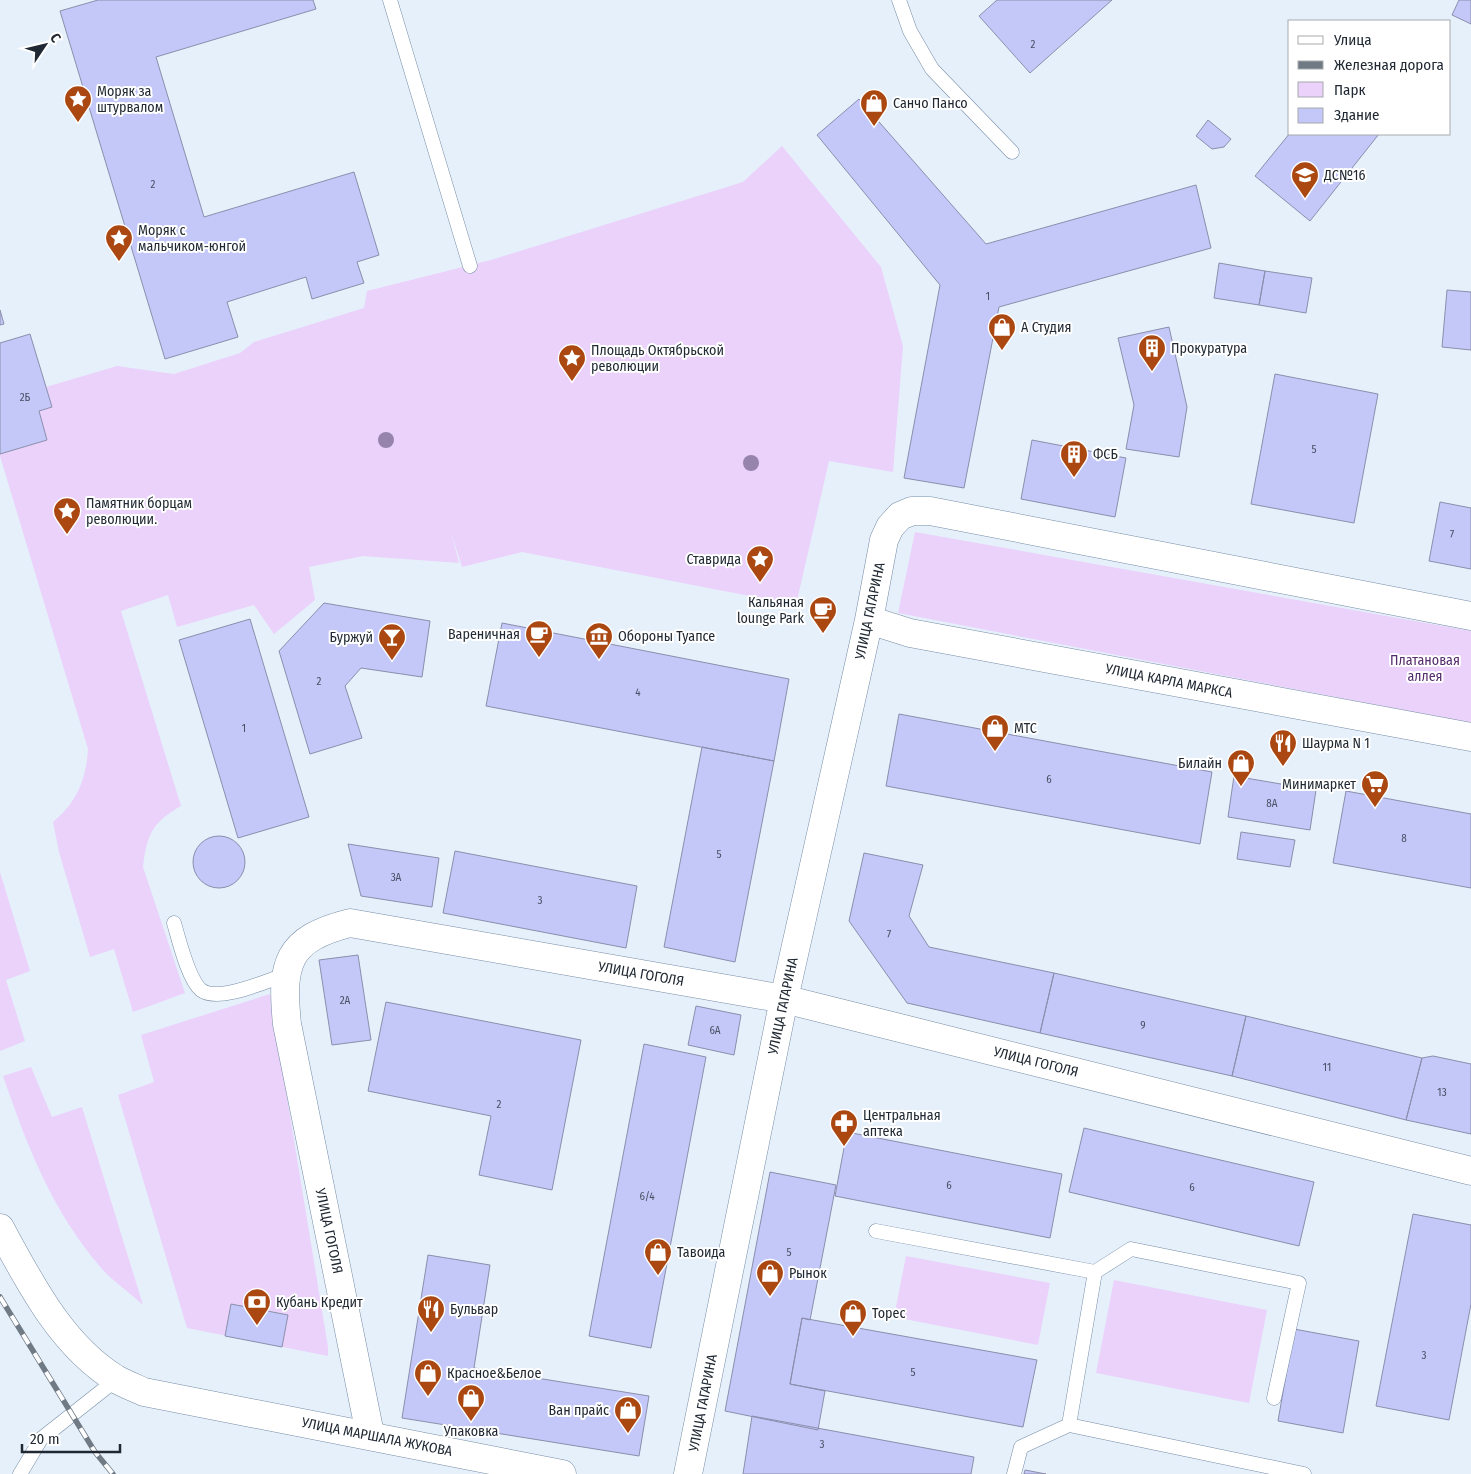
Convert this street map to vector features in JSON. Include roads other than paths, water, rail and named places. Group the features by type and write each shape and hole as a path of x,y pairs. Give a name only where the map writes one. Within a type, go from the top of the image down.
{"street":[{"name":"УЛИЦА ГАГАРИНА","path":"688,1474 784,1000 869,620 884,540 890,527 900,516 912,511 930,511 1471,616"},
{"name":"УЛИЦА КАРЛА МАРКСА","path":"869,620 910,633 1471,737"},
{"name":"УЛИЦА ГОГОЛЯ","path":"370,1434 287,1024 284,991 286,967 298,949 315,935 350,923 784,1000 1471,1171"},
{"name":"УЛИЦА МАРШАЛА ЖУКОВА","path":"0,1228 27,1277 62,1331 85,1355 117,1380 144,1392 370,1434 562,1474"}],"lane":[{"path":"390,0 470,266"},
{"path":"899,0 910,30 932,69 1012,152"},
{"path":"174,923 192,978 200,990 211,995 224,994 285,975"},
{"path":"876,1231 1095,1272 1131,1249 1298,1283 1274,1398"},
{"path":"1069,1425 1095,1272"},
{"path":"20,1474 41,1439 117,1380"},
{"path":"1014,1474 1021,1447 1069,1425 1304,1474"}],"railway":[{"path":"0,1297 95,1452 113,1474"}],"place":[{"name":"Моряк за штурвалом","path":"78,123"},
{"name":"Санчо Пансо","path":"874,127"},
{"name":"ДС№16","path":"1305,199"},
{"name":"Моряк с мальчиком-юнгой","path":"119,262"},
{"name":"А Студия","path":"1002,351"},
{"name":"Прокуратура","path":"1152,372"},
{"name":"Площадь Октябрьской революции","path":"572,382"},
{"name":"ФСБ","path":"1074,478"},
{"name":"Памятник борцам революции.","path":"67,535"},
{"name":"Ставрида","path":"760,583"},
{"name":"Кальяная lounge Park","path":"823,634"},
{"name":"Вареничная","path":"539,658"},
{"name":"Обороны Туапсе","path":"599,660"},
{"name":"Буржуй","path":"392,661"},
{"name":"МТС","path":"995,752"},
{"name":"Шаурма N 1","path":"1283,767"},
{"name":"Билайн","path":"1241,787"},
{"name":"Минимаркет","path":"1375,808"},
{"name":"Центральная аптека","path":"844,1147"},
{"name":"Тавоида","path":"658,1276"},
{"name":"Рынок","path":"770,1297"},
{"name":"Кубань Кредит","path":"257,1326"},
{"name":"Бульвар","path":"431,1333"},
{"name":"Торес","path":"853,1337"},
{"name":"Красное&Белое","path":"428,1397"},
{"name":"Упаковка","path":"471,1422"},
{"name":"Ван прайс","path":"628,1434"}],"park label":[{"name":"Платановая аллея","path":"1425,668"}]}
